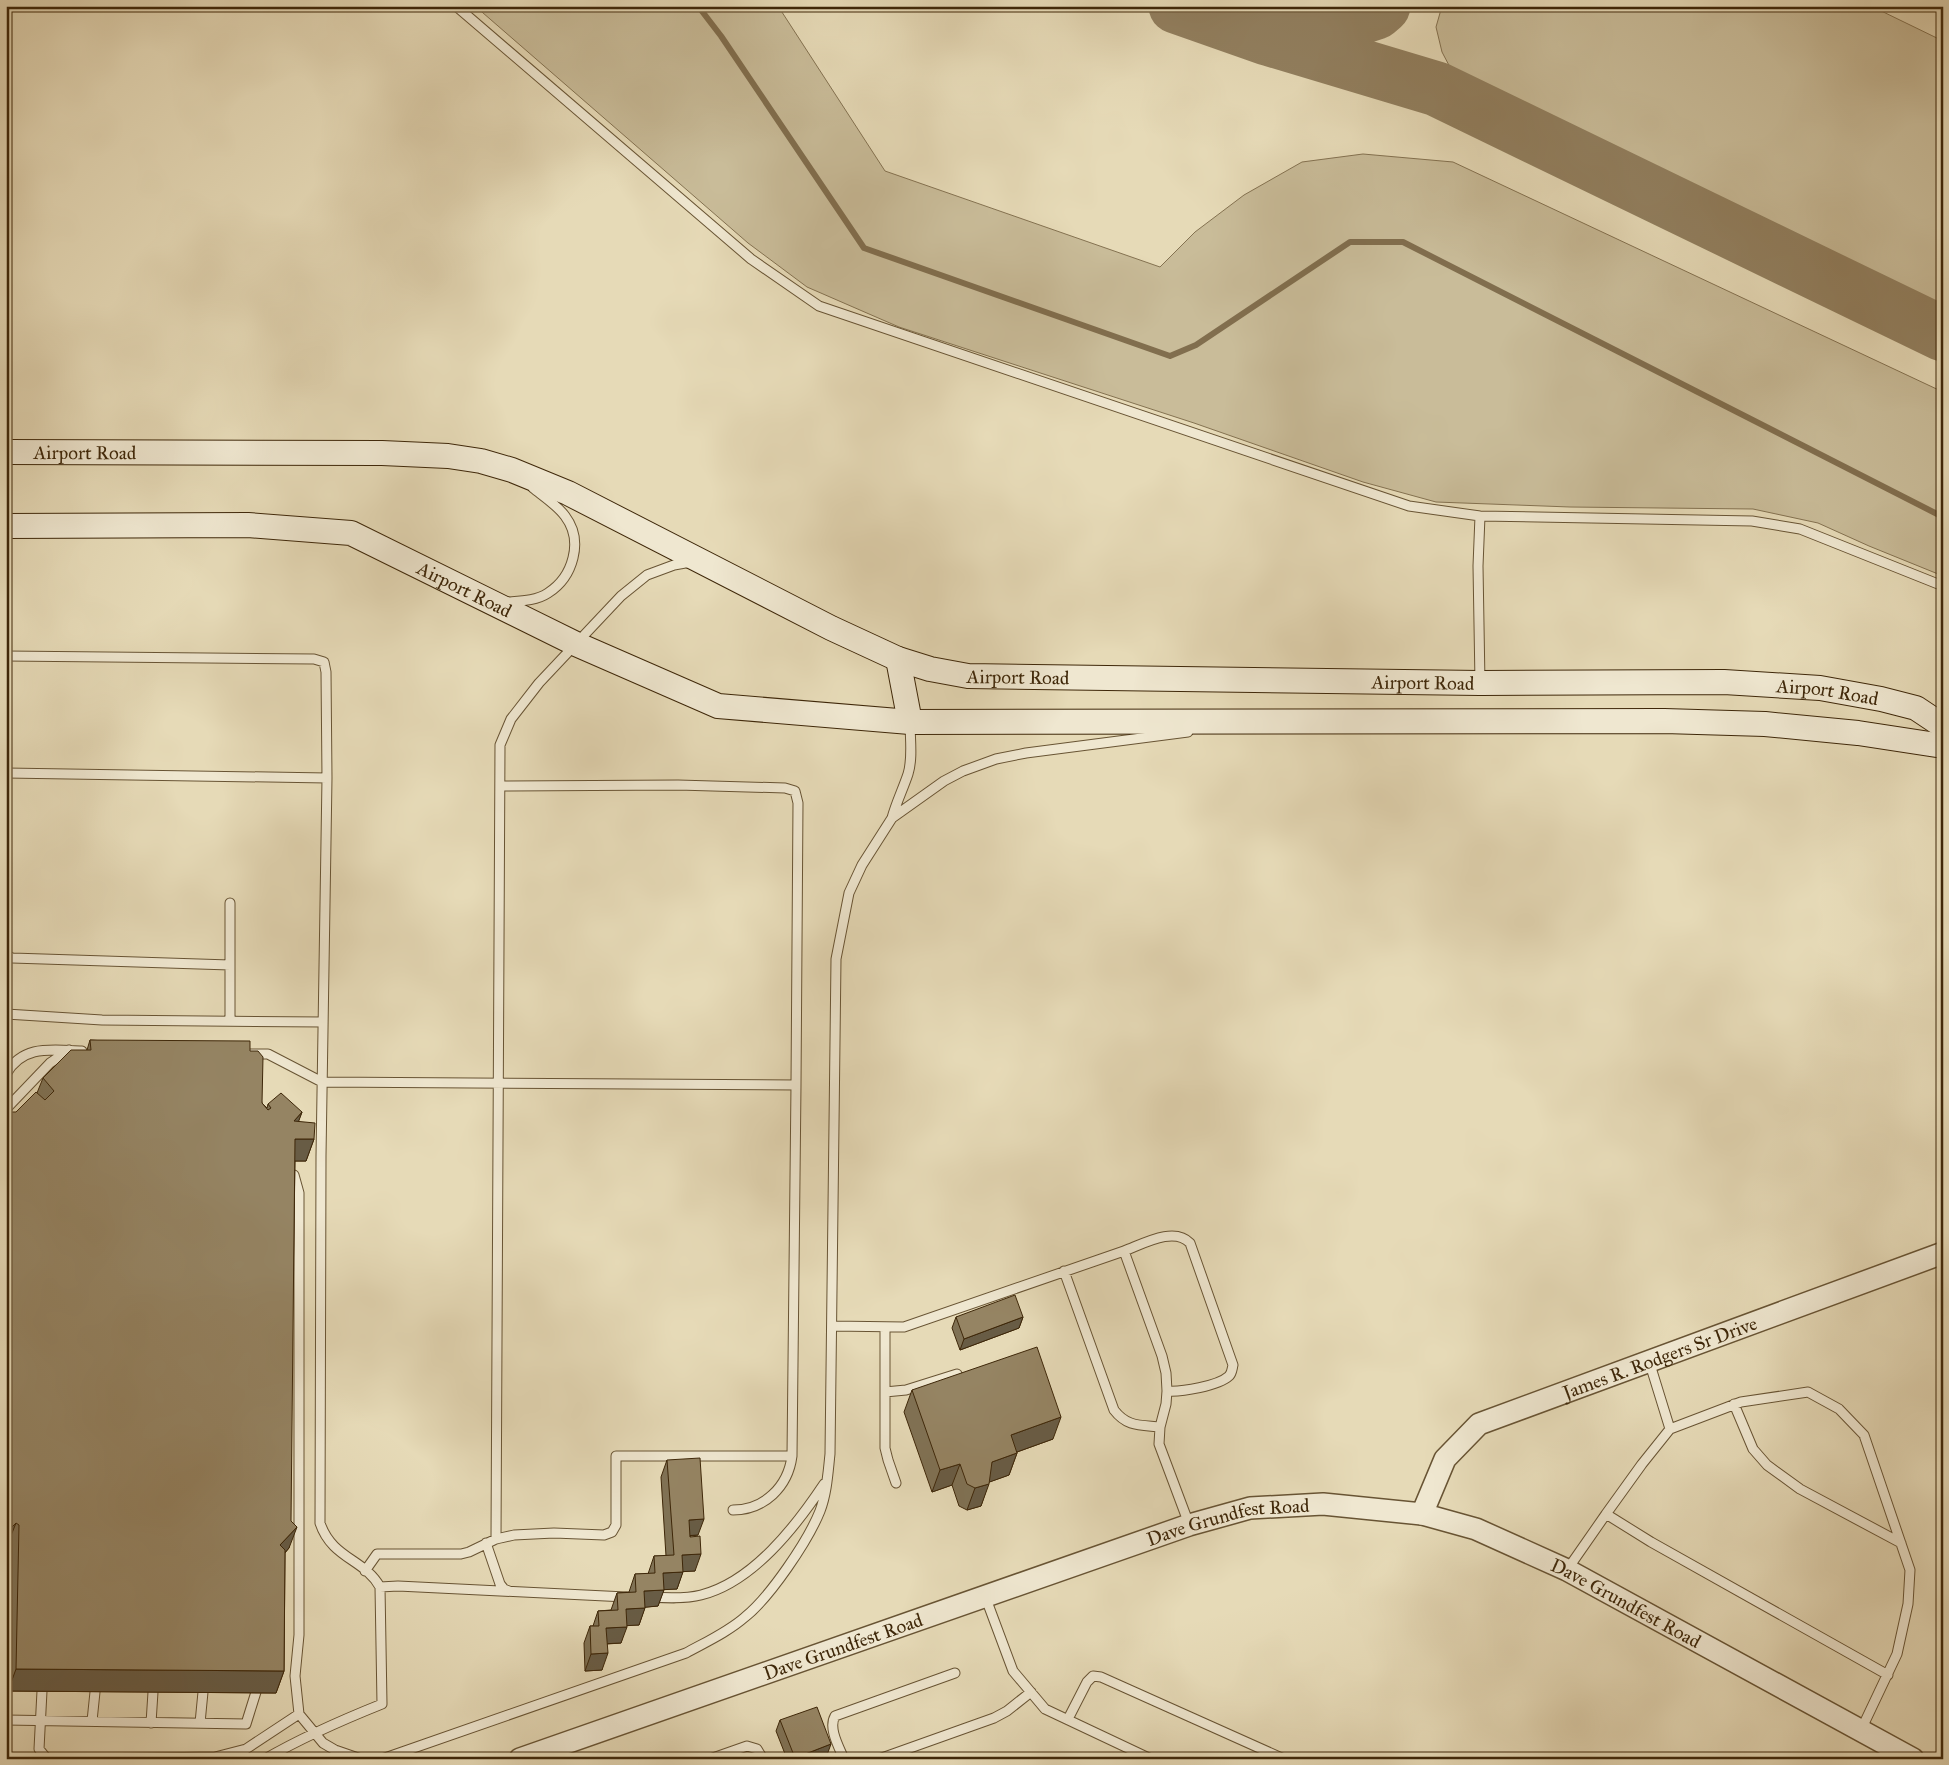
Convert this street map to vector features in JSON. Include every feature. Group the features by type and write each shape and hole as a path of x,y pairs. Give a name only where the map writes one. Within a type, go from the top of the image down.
{"main road":[{"name":"Airport Road","path":"6,452 382,453 481,461 512,470 568,493 831,628 898,659 930,669 968,676 1480,683 1724,682 1820,688 1881,699 1916,708 1943,726"},
{"name":"Airport Road","path":"6,526 248,525 351,533 576,644 718,706 910,722 1277,721 1765,724 1858,733 1943,746"},
{"path":"898,659 910,722"},
{"path":"1903,740 1943,759"}],"street":[{"name":"James R. Rodgers Sr Drive","path":"1422,1514 1445,1458 1479,1424 1943,1254"},
{"name":"Dave Grundfest Road","path":"520,1759 1189,1525 1250,1508 1323,1504 1422,1514 1476,1529 1567,1570 1912,1759"}],"lane":[{"path":"456,6 751,259 820,306 1409,506 1480,516 1752,521 1800,529 1943,586"},
{"path":"494,603 529,601 547,594 559,585 569,571 575,552 572,529 565,515 512,470"},
{"path":"1480,516 1478,566 1480,683"},
{"path":"496,1540 500,745 511,719 539,683 621,596 646,575 674,565 701,560"},
{"path":"6,656 314,659 324,662 327,701 327,778 322,1082 320,1523 323,1534 333,1546 376,1580 380,1587 382,1704 313,1734 265,1759"},
{"path":"892,818 944,781 963,771 996,759 1026,753 1277,721"},
{"path":"382,1759 686,1653 719,1636 745,1617 767,1595 803,1543 820,1510 830,1454 836,959 849,893 862,865 892,818 896,802 908,773 910,722"},
{"path":"6,773 327,778"},
{"path":"500,786 678,785 785,788 795,791 798,803 792,1456 790,1468 776,1492 752,1508 733,1510"},
{"path":"230,903 230,1021"},
{"path":"6,955 12,958 230,965"},
{"path":"6,1014 102,1020 323,1022"},
{"path":"6,1074 12,1064 24,1054 53,1050 89,1051"},
{"path":"6,1109 50,1063 69,1050"},
{"path":"238,1054 268,1054 322,1082 796,1085"},
{"path":"294,1175 299,1193 299,1635 295,1676 299,1714 313,1734 323,1743 335,1750 361,1759"},
{"path":"832,1326 904,1327 1170,1235 1178,1235 1186,1238 1190,1243 1233,1365 1232,1372 1227,1378 1188,1390 1167,1391"},
{"path":"1124,1251 1162,1356 1166,1373 1167,1391 1160,1427 1159,1444 1189,1525"},
{"path":"1064,1271 1114,1410 1129,1423 1160,1427"},
{"path":"885,1327 886,1448 896,1483"},
{"path":"1649,1361 1670,1429"},
{"path":"885,1392 906,1390 957,1374"},
{"path":"1567,1570 1642,1464 1670,1429 1741,1402 1808,1392 1839,1409 1864,1436 1910,1570 1908,1604 1897,1654 1861,1731"},
{"path":"1734,1404 1753,1448 1767,1465 1800,1489 1901,1543"},
{"path":"365,1571 377,1554 461,1554 486,1543 522,1534 604,1535 612,1532 616,1525 616,1456 792,1456"},
{"path":"380,1587 398,1586 658,1598 700,1595 714,1590 744,1573 763,1558 804,1514 827,1479"},
{"path":"1606,1514 1651,1542 1888,1675"},
{"path":"486,1543 500,1584 509,1591"},
{"path":"985,1596 1013,1672 1045,1709 1151,1759"},
{"path":"844,1759 833,1727 832,1721 835,1716 955,1673"},
{"path":"1068,1719 1087,1682 1093,1676 1101,1676 1284,1759"},
{"path":"42,1691 39,1749 47,1759"},
{"path":"92,1721 95,1692"},
{"path":"151,1723 153,1692"},
{"path":"200,1723 203,1692"},
{"path":"6,1720 246,1724 256,1692"},
{"path":"879,1759 994,1718 1007,1711 1031,1692"},
{"path":"90,1759 215,1757 246,1749 299,1714"},
{"path":"710,1759 747,1746 757,1749 763,1759"}],"shaded area":[{"path":"475,6 778,6 885,171 1160,267 1195,232 1244,195 1302,162 1363,154 1453,162 1943,392 1943,576 1818,523 1753,509 1570,507 1436,502 1363,482 1194,423 899,327 807,287 748,243"},
{"path":"1442,6 1871,6 1943,41 1943,312 1472,89 1452,71 1442,52 1436,27"}],"building":[{"path":"90,1040 250,1041 250,1051 258,1051 263,1057 262,1103 268,1110 271,1108 268,1104 281,1093 302,1112 294,1121 315,1123 314,1139 295,1139 291,1521 297,1527 280,1545 285,1550 284,1671 16,1669 19,1525 16,1523 6,1537 6,1112 16,1112 36,1092 45,1100 54,1091 43,1078 71,1050 91,1050"},
{"path":"1015,1295 1023,1317 964,1339 956,1317"},
{"path":"1037,1347 1061,1417 1011,1435 1017,1453 992,1462 989,1484 975,1488 967,1484 960,1464 940,1470 912,1390"},
{"path":"700,1458 704,1519 689,1520 690,1537 700,1536 701,1554 682,1555 683,1572 663,1573 664,1590 644,1591 645,1608 626,1609 627,1627 606,1628 608,1653 591,1654 590,1626 599,1626 598,1611 618,1610 617,1593 636,1592 635,1574 655,1573 654,1556 674,1555 667,1460"},
{"path":"817,1707 831,1744 795,1758 780,1720"}],"waterway":[{"path":"698,6 721,36 864,248 1170,356 1196,345 1350,242 1403,242 1943,517"}],"taxiway":[{"path":"1176,6 1267,38 1321,30 1376,12 1383,6"},
{"path":"1267,38 1437,89 1943,334"}]}
